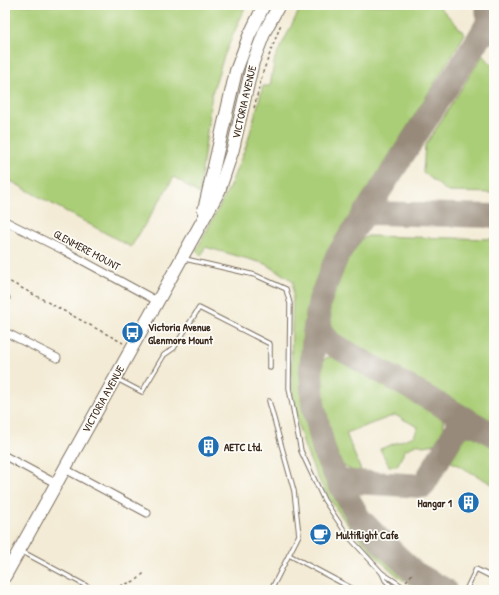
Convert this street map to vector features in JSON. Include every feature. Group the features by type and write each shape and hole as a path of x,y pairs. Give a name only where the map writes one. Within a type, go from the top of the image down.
{"highway":[{"name":"VICTORIA AVENUE","path":"201,222 236,71 249,36 264,5"},
{"name":"VICTORIA AVENUE","path":"5,576 219,191 233,149 253,62 265,31 279,5"}],"street":[{"name":"GLENMERE MOUNT","path":"5,221 64,250 157,301"},
{"path":"5,332 57,358"},
{"path":"5,456 57,484"},
{"path":"65,469 147,513"}],"lane":[{"path":"182,258 255,275 286,289 290,304 289,388 301,451 324,500 348,536 382,573 408,590"},
{"path":"115,377 142,392 164,355 174,348 199,308 270,344 270,368"},
{"path":"269,401 294,492 300,536 271,590"},
{"path":"20,550 94,590"},
{"path":"289,555 354,590"},
{"path":"466,590 476,569 494,578"},
{"path":"382,573 385,580 395,590"}],"path":[{"path":"253,111 263,72 282,23"},
{"path":"5,279 131,348"},
{"path":"402,586 414,572"},
{"path":"109,590 137,580 144,573"}],"green space":[{"path":"5,5 246,5 224,56 212,93 199,194 174,177 131,247 5,178"},
{"path":"302,5 438,5 465,34 331,249 311,292 305,321 301,356 302,386 307,420 311,436 322,466 331,484 331,488 338,500 371,543 371,549 408,576 404,581 362,542 344,520 328,496 314,470 304,444 296,416 291,374 293,281 266,264 205,247 201,256 196,251 229,188 247,144 263,86 270,86 275,58"},
{"path":"483,55 494,67 494,193 448,192 423,172 425,146"},
{"path":"368,236 494,239 494,425 333,335 327,323 329,309 338,281 356,242"},
{"path":"333,356 442,416 445,431 436,444 423,446 418,444 405,450 397,466 389,466 380,449 414,436 418,427 395,415 346,433 361,471 353,471 342,465 331,436 323,400 321,362 326,358"},
{"path":"473,435 494,446 494,485 448,460 451,450 456,442 467,436"},
{"path":"411,577 429,590 416,590 407,583"}],"taxiway":[{"path":"487,5 488,22 481,35 494,29"},
{"path":"445,590 415,573 359,518 325,454 313,404 311,370 314,333 320,300 337,256 481,35"},
{"path":"363,217 369,213 494,216"},
{"path":"319,313 321,332 332,344 494,435"},
{"path":"338,481 423,486 456,430 464,425 476,425"}],"place":[{"name":"Victoria Avenue Glenmore Mount","path":"133,333"},
{"name":"AETC Ltd.","path":"208,447"},
{"name":"Hangar 1","path":"468,503"},
{"name":"Multiflight Cafe","path":"321,535"}]}
